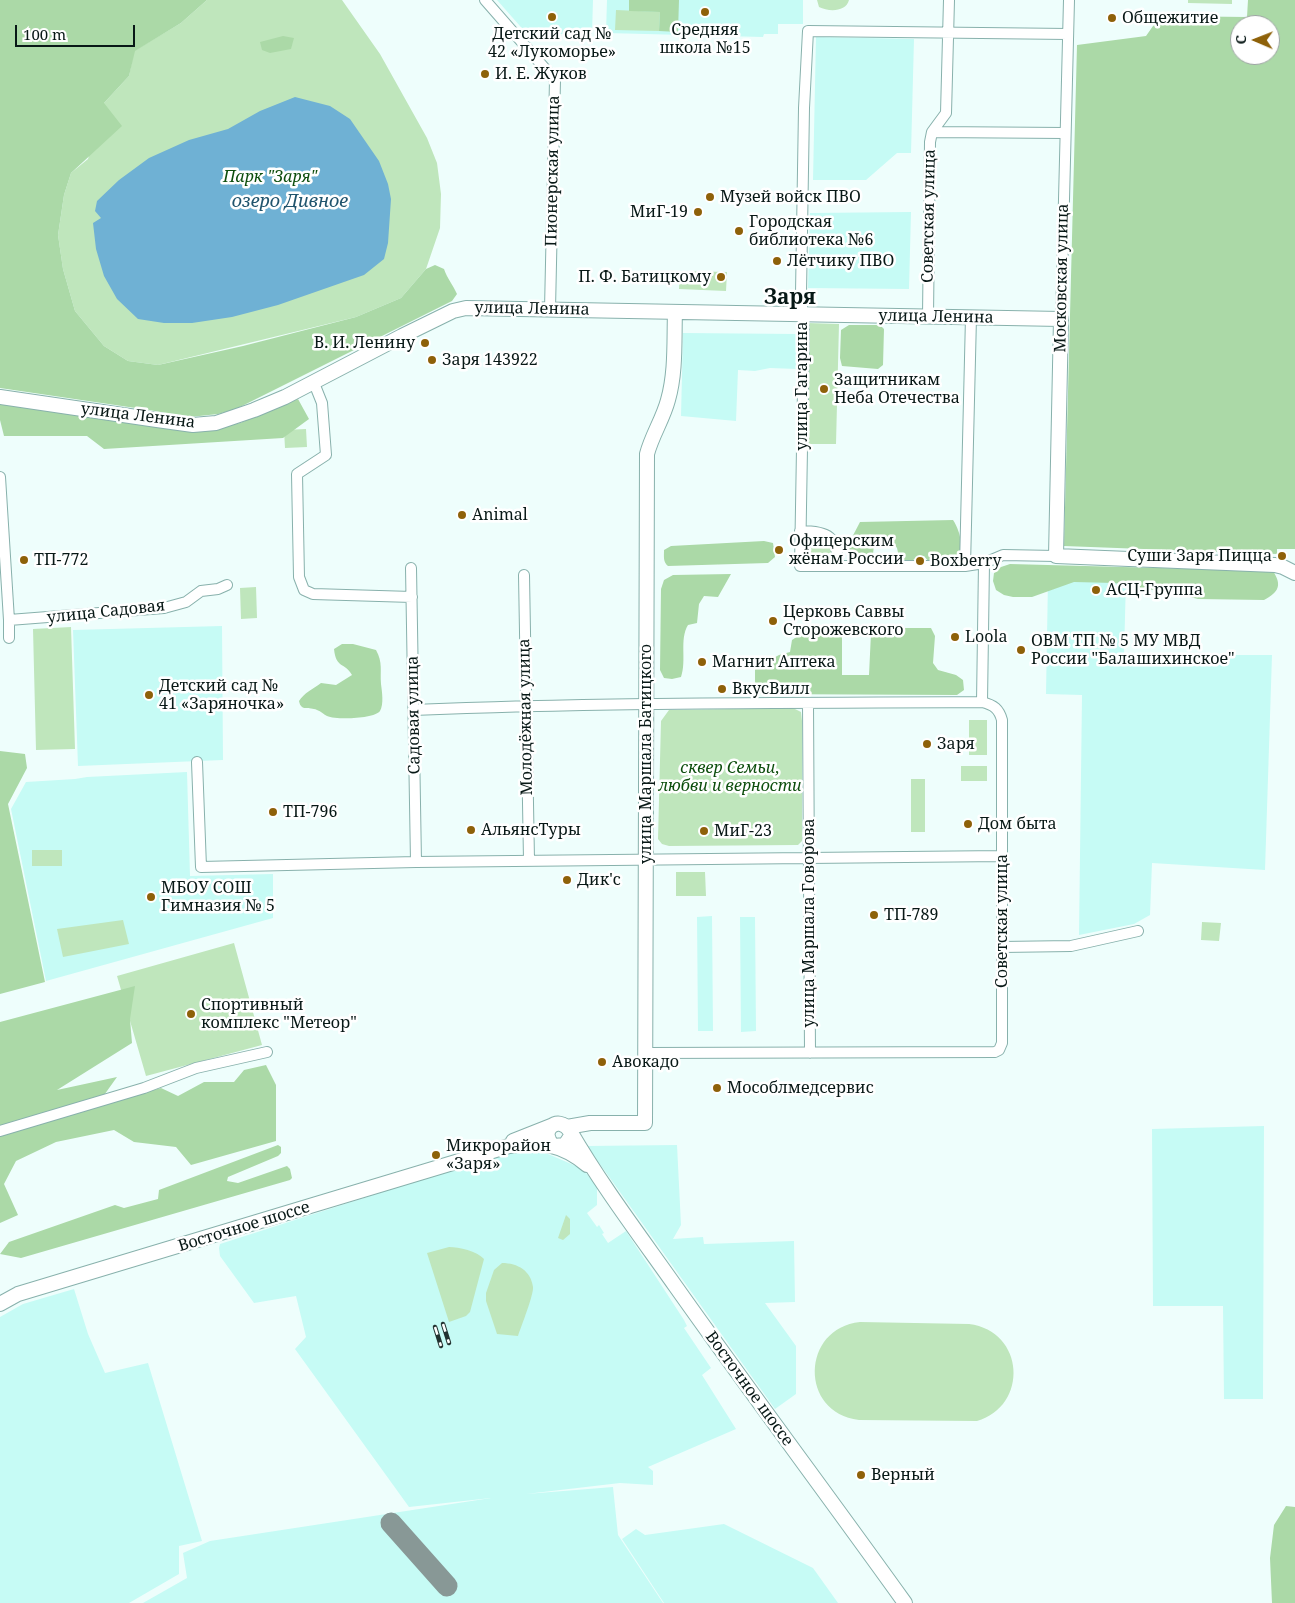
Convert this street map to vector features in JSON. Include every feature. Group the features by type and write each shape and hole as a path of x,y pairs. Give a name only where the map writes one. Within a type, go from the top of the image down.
{"street":[{"name":"Пионерская улица","path":"485,0 555,80 550,309"},
{"name":"Советская улица","path":"928,316 930,142 932,132 946,113 949,0"},
{"name":"Московская улица","path":"1056,556 1069,0"},
{"name":"улица Гагарина","path":"838,566 800,566 803,314 801,294 806,34 810,30 948,33"},
{"path":"948,33 1068,34"},
{"path":"932,132 1065,133"},
{"name":"улица Ленина","path":"0,397 193,425 216,423 254,410 314,383 402,336 466,308 1061,319"},
{"name":"улица Маршала Батицкого","path":"564,1127 590,1122 645,1122 647,454 669,397 674,371 675,312"},
{"path":"965,566 971,318"},
{"path":"314,383 322,403 326,455 297,474 299,577 304,590 313,594 412,597"},
{"path":"0,477 9,638"},
{"path":"800,531 817,531 830,537 838,550 838,566 965,566 984,564 1003,555 1275,565 1293,572"},
{"path":"413,710 526,705 982,702 984,564"},
{"name":"Садовая улица","path":"411,568 416,862"},
{"name":"Молодёжная улица","path":"524,574 529,860"},
{"name":"улица Садовая","path":"9,620 164,608 186,602 201,591 218,589 227,585"},
{"name":"Советская улица","path":"810,1052 995,1052 999,1050 1002,1043 1002,720 999,710 990,704 982,702"},
{"name":"улица Маршала Говорова","path":"808,703 810,1052"},
{"path":"197,762 200,867 529,860 1003,856"},
{"path":"1002,947 1071,946 1138,932"},
{"path":"0,1131 144,1088 196,1068 267,1052"},
{"path":"646,1053 810,1052"},
{"path":"554,1146 547,1135 549,1129 564,1127"},
{"name":"Восточное шоссе","path":"0,1304 18,1294 312,1206 564,1127 594,1173 905,1603"},
{"name":"Восточное шоссе","path":"488,1151 522,1144 539,1143 554,1146 578,1159 594,1173"}],"shaded area":[{"name":"Детский сад № 42 «Лукоморье»","path":"497,0 593,0 592,34 527,34"},
{"name":"Средняя школа №15","path":"607,0 803,0 803,24 778,24 778,34 764,34 763,37 606,33"},
{"path":"816,37 914,39 911,153 897,153 866,180 813,180"},
{"path":"911,212 909,289 808,288 810,213"},
{"path":"683,333 797,334 797,369 738,370 736,421 681,416"},
{"path":"1048,579 1126,579 1124,655 1272,655 1265,870 1152,863 1150,915 1134,924 1079,935 1082,695 1046,694"},
{"name":"Детский сад № 41 «Заряночка»","path":"222,626 223,760 78,766 73,630"},
{"name":"МБОУ СОШ Гимназия № 5","path":"187,772 190,876 273,874 273,918 46,981 11,809 26,782"},
{"path":"712,916 713,1031 698,1031 697,917"},
{"path":"740,917 755,917 756,1031 741,1032"},
{"path":"1264,1126 1263,1399 1224,1399 1223,1306 1153,1306 1152,1129"},
{"path":"677,1145 681,1225 673,1239 703,1237 704,1244 794,1241 795,1302 765,1303 796,1346 796,1394 775,1409 587,1146"},
{"path":"534,1148 583,1169 597,1187 597,1205 587,1213 597,1227 599,1225 608,1243 626,1231 684,1320 687,1326 684,1328 711,1368 702,1375 736,1429 648,1467 653,1471 653,1485 620,1483 526,1494 613,1487 618,1535 663,1603 143,1603 187,1578 183,1553 210,1541 491,1498 409,1507 295,1349 306,1337 296,1296 254,1303 220,1256 219,1248 220,1244 423,1179 512,1152"},
{"path":"74,1289 88,1334 105,1373 148,1363 202,1541 179,1546 179,1574 129,1603 0,1603 0,1317 23,1304"},
{"path":"724,1524 813,1568 838,1603 664,1603 622,1539 636,1529 645,1535"}],"green space":[{"path":"0,0 207,0 181,23 135,51 129,76 104,103 122,126 71,173 64,195 58,235 63,269 75,311 104,346 128,361 158,365 243,346 356,317 401,298 426,269 435,265 444,269 457,294 452,301 236,409 218,414 190,417 0,388"},
{"name":"Парк \"Заря\"","path":"207,0 342,0 380,54 427,138 437,163 441,194 440,228 426,269 401,298 356,317 158,365 128,361 104,346 75,311 63,269 58,235 64,195 71,173 88,159 104,103 129,76 134,51 181,23"},
{"path":"629,0 679,0 678,32 659,31 660,12 629,11"},
{"path":"817,0 849,0 841,9 827,10 819,7"},
{"path":"1188,0 1232,0 1232,4 1188,3"},
{"path":"1248,0 1295,0 1295,549 1277,549 1277,554 1064,546 1077,45 1146,36 1160,16 1230,17 1230,65 1280,65 1280,15 1247,15"},
{"path":"616,10 660,12 659,31 615,30"},
{"path":"283,36 294,38 291,49 270,53 262,50 260,42"},
{"path":"680,271 727,272 726,291 679,289"},
{"path":"808,323 839,324 836,444 806,444"},
{"path":"849,325 876,325 884,329 883,365 878,369 842,366 840,358 841,330"},
{"path":"298,399 309,419 283,438 104,449 87,436 4,436 0,420 0,402 191,431 240,423"},
{"path":"306,429 307,447 285,448 284,430"},
{"path":"953,520 961,543 958,554 947,562 929,562 924,556 907,562 899,557 897,548 892,541 874,545 873,554 867,560 858,560 850,556 847,547 860,522"},
{"path":"821,539 829,542 832,550 829,558 821,561 813,558 810,550 813,542"},
{"path":"764,541 773,543 775,557 768,563 668,566 664,559 664,550 671,546"},
{"path":"1010,564 1273,571 1278,580 1278,588 1264,600 1198,599 1174,589 1141,590 1115,583 1074,582 1032,597 1013,597 1004,595 996,590 993,581 994,573 1001,567"},
{"path":"731,574 718,597 704,596 699,604 697,623 688,625 685,631 681,677 664,678 660,670 661,589 664,580 673,575"},
{"path":"256,587 257,618 241,619 240,588"},
{"path":"71,627 75,749 36,750 33,629"},
{"path":"816,627 842,628 842,675 869,675 871,633 878,628 931,628 935,636 933,663 938,670 956,675 963,680 964,690 957,695 755,694 755,668 779,655 790,652 792,640 807,630"},
{"path":"342,644 353,644 376,650 380,663 382,705 380,711 376,714 355,718 332,717 314,709 303,708 300,704 299,701 303,696 321,683 336,685 352,675 347,668 339,663 335,655 334,649"},
{"name":"сквер Семьи, любви и верности","path":"793,708 801,712 802,721 802,841 798,845 669,846 662,844 658,839 661,721 669,710"},
{"path":"969,720 987,720 987,755 969,755"},
{"path":"0,751 25,754 27,768 8,804 45,982 0,994"},
{"path":"961,766 987,766 987,781 961,781"},
{"path":"911,779 925,779 925,832 911,832"},
{"path":"32,850 62,850 62,866 32,866"},
{"path":"676,872 705,872 706,896 676,896"},
{"path":"123,920 129,944 63,957 57,929"},
{"path":"1202,922 1221,923 1219,941 1201,940"},
{"name":"Спортивный комплекс \"Метеор\"","path":"234,943 262,1045 146,1076 117,976"},
{"path":"135,986 130,1019 132,1043 57,1090 117,1077 97,1105 161,1088 178,1096 204,1082 234,1082 244,1070 266,1065 276,1085 276,1141 191,1165 176,1147 134,1142 114,1130 56,1142 16,1161 4,1184 18,1215 0,1223 0,1022"},
{"path":"278,1145 281,1147 281,1153 278,1156 228,1177 227,1181 238,1183 287,1166 290,1169 292,1178 290,1180 21,1258 0,1254 9,1242 115,1205 124,1208 158,1199 159,1190"},
{"path":"566,1215 570,1219 570,1234 563,1240 558,1238"},
{"path":"449,1247 468,1250 484,1259 470,1312 466,1316 449,1322 427,1253"},
{"path":"502,1263 513,1264 523,1269 532,1281 533,1291 518,1336 497,1334 486,1301 486,1293 494,1270"},
{"path":"860,1322 969,1324 988,1330 1001,1340 1010,1354 1014,1370 1012,1386 1006,1400 994,1413 977,1421 859,1420 839,1414 826,1403 817,1387 815,1371 818,1354 827,1339 841,1328"},
{"path":"1286,1506 1295,1507 1295,1603 1272,1603 1270,1558 1274,1525"}],"water":[{"name":"озеро Дивное","path":"295,97 330,106 350,119 379,161 388,184 391,199 388,243 384,259 364,275 278,305 232,317 192,323 164,323 138,319 117,299 104,276 96,249 93,223 101,218 95,211 97,201 119,180 149,158 189,140 228,129 260,111"}],"taxiway":[{"path":"391,1523 447,1586"}],"railway":[{"path":"443,1324 449,1343"},
{"path":"435,1327 441,1346"}],"place":[{"name":"Средняя школа №15","path":"705,12"},
{"name":"Детский сад № 42 «Лукоморье»","path":"552,17"},
{"name":"Общежитие","path":"1112,18"},
{"name":"И. Е. Жуков","path":"485,74"},
{"name":"Музей войск ПВО","path":"710,197"},
{"name":"МиГ-19","path":"698,212"},
{"name":"Городская библиотека №6","path":"739,231"},
{"name":"Лётчику ПВО","path":"777,261"},
{"name":"П. Ф. Батицкому","path":"721,277"},
{"name":"В. И. Ленину","path":"425,343"},
{"name":"Заря 143922","path":"432,360"},
{"name":"Защитникам Неба Отечества","path":"824,389"},
{"name":"Animal","path":"462,515"},
{"name":"Офицерским жёнам России","path":"779,550"},
{"name":"Суши Заря Пицца","path":"1282,556"},
{"name":"ТП-772","path":"24,560"},
{"name":"Boxberry","path":"920,561"},
{"name":"АСЦ-Группа","path":"1096,590"},
{"name":"Церковь Саввы Сторожевского","path":"773,621"},
{"name":"Loola","path":"955,637"},
{"name":"ОВМ ТП № 5 МУ МВД России \"Балашихинское\"","path":"1021,650"},
{"name":"Магнит Аптека","path":"702,662"},
{"name":"ВкусВилл","path":"722,689"},
{"name":"Детский сад № 41 «Заряночка»","path":"149,695"},
{"name":"Заря","path":"927,744"},
{"name":"ТП-796","path":"273,812"},
{"name":"Дом быта","path":"968,824"},
{"name":"АльянсТуры","path":"471,830"},
{"name":"МиГ-23","path":"704,831"},
{"name":"Дик'с","path":"567,880"},
{"name":"МБОУ СОШ Гимназия № 5","path":"151,897"},
{"name":"ТП-789","path":"874,915"},
{"name":"Спортивный комплекс \"Метеор\"","path":"191,1014"},
{"name":"Авокадо","path":"602,1062"},
{"name":"Мособлмедсервис","path":"717,1088"},
{"name":"Микрорайон «Заря»","path":"436,1155"},
{"name":"Верный","path":"861,1475"}],"district":[{"name":"Заря","path":"790,298"}]}
